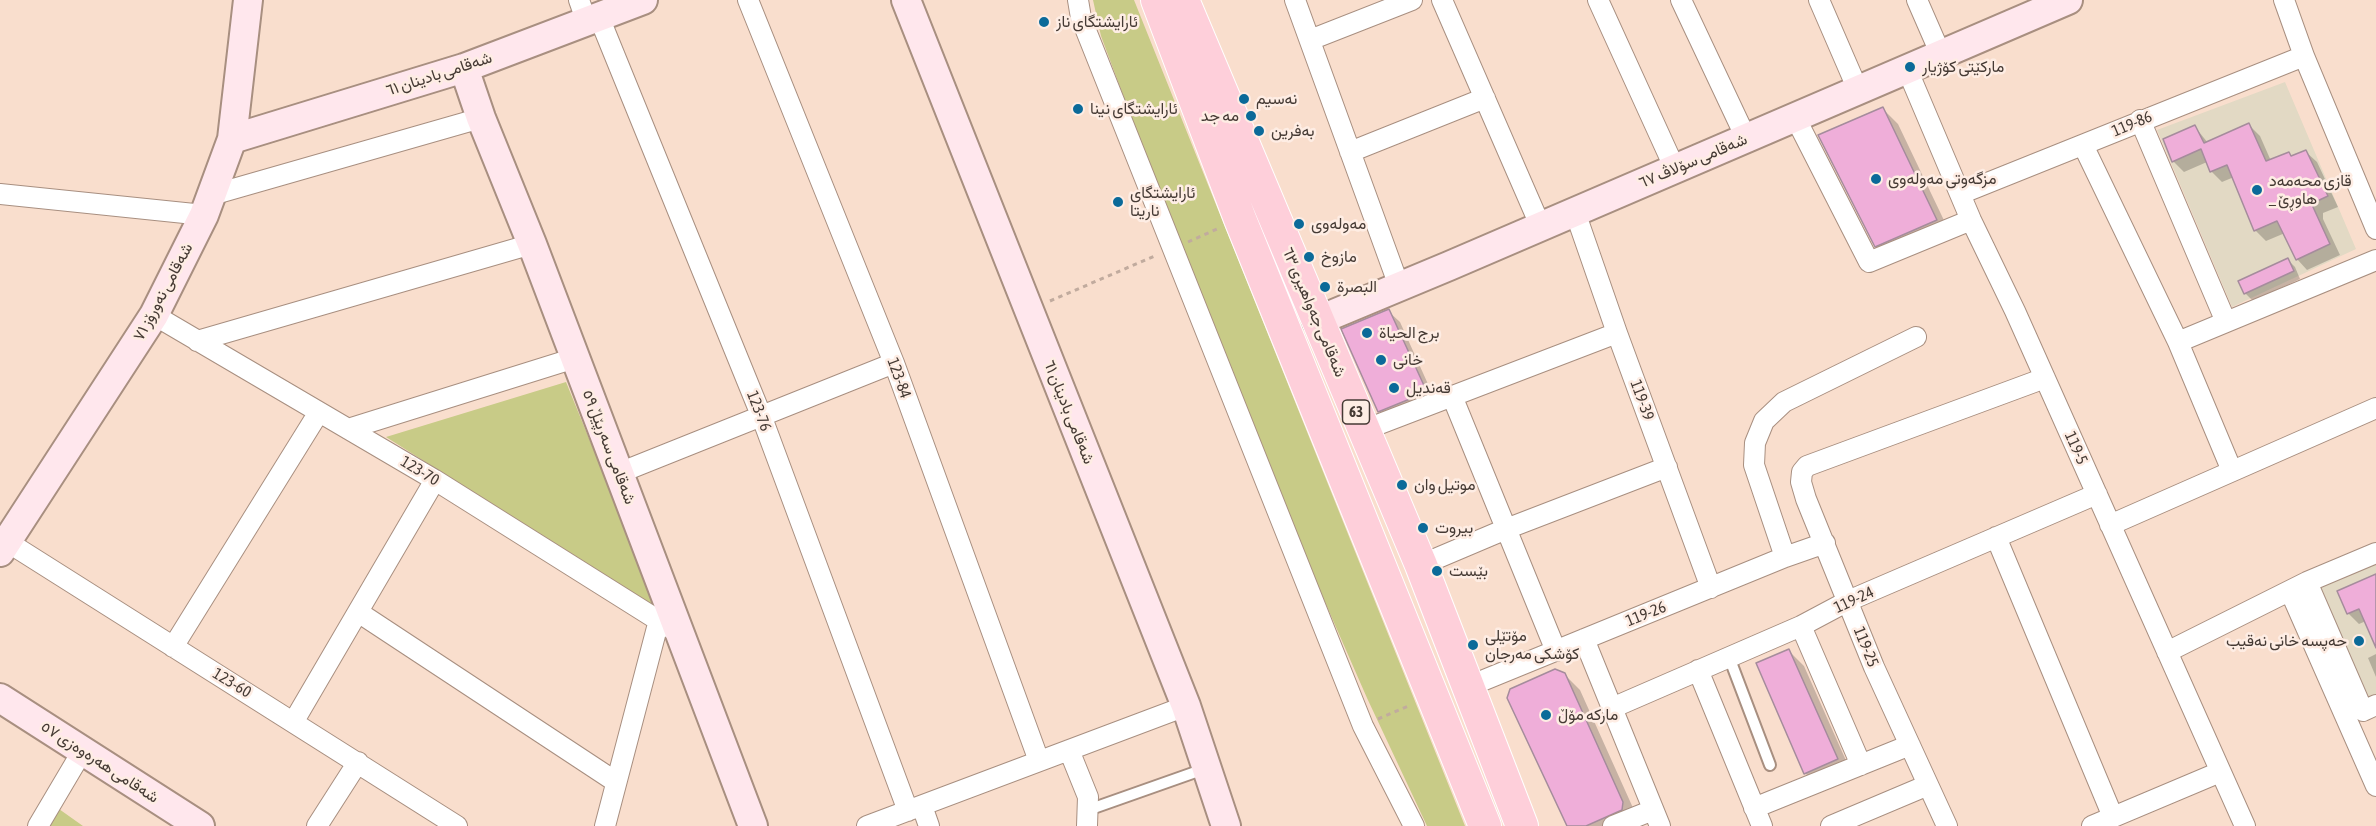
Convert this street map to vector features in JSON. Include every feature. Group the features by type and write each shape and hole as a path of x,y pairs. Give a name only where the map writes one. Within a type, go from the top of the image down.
{"main road":[{"name":"شەقامی جەواهیری ٦٣","path":"1157,0 1240,219 1485,826"},
{"name":"شەقامی جەواهیری ٦٣","path":"1183,0 1421,565 1522,826"}],"street":[{"name":"شەقامی نەورۆز ٧١","path":"3,546 154,315 208,205 232,139 248,0"},
{"name":"شەقامی بادینان ٦١","path":"232,139 464,68 588,12 643,0"},
{"name":"123-84","path":"748,0 894,363 1039,761"},
{"name":"شەقامی بادینان ٦١","path":"906,0 1186,706 1226,826"},
{"path":"1078,0 1081,18 1363,726 1414,826"},
{"path":"1295,0 1399,286"},
{"path":"1310,40 1412,0"},
{"path":"1442,0 1540,225"},
{"path":"1598,0 1676,169"},
{"path":"1681,0 1746,138"},
{"path":"1819,0 1858,90"},
{"path":"1917,0 1941,54"},
{"name":"شەقامی سۆلاڤ ٦٧","path":"1317,321 2067,0"},
{"path":"2284,0 2304,56 2376,229"},
{"name":"123-76","path":"588,12 761,415 915,808 929,826"},
{"name":"119-86","path":"1960,194 2304,56"},
{"name":"شەقامی سەرپێڵ ٥٩","path":"464,68 481,118 532,243 619,473 670,627 753,826"},
{"name":"119-5","path":"1907,69 1971,220 2045,378 2245,826"},
{"path":"1350,152 1485,98"},
{"path":"1795,117 1869,262 1971,220"},
{"path":"0,194 208,205 481,118"},
{"path":"2140,120 2226,322"},
{"path":"2083,146 2178,342 2232,471"},
{"name":"119-39","path":"1575,212 1711,588"},
{"path":"197,341 532,243"},
{"path":"2178,342 2376,260"},
{"name":"123-70","path":"154,315 435,480 670,627"},
{"path":"1364,430 1617,333"},
{"path":"1785,557 1754,465 1755,443 1764,420 1784,402 1916,337"},
{"path":"348,429 575,358"},
{"path":"619,473 894,363"},
{"name":"119-25","path":"1947,826 1874,667 1806,500 1801,482 1802,472 1807,466 2045,378"},
{"path":"1452,396 1556,651"},
{"path":"2110,525 2376,408"},
{"path":"173,647 319,412"},
{"path":"1421,565 1667,467"},
{"path":"294,721 435,480"},
{"name":"119-24","path":"1612,708 1801,626 1848,601 2097,494"},
{"path":"1996,537 2113,817"},
{"name":"119-26","path":"1467,687 1785,557 1825,543"},
{"name":"123-60","path":"3,546 294,721 457,826"},
{"path":"2167,652 2299,586 2376,553"},
{"path":"2299,586 2363,711 2376,705"},
{"path":"2299,586 2376,786"},
{"path":"358,612 616,782"},
{"path":"1801,626 1861,765"},
{"path":"605,826 616,782 670,627"},
{"path":"1584,639 1656,818 1613,826"},
{"path":"1698,670 1758,817 1861,765 1910,746"},
{"name":"شەقامی هەرەوەزی ٥٧","path":"0,698 200,826"},
{"path":"867,826 1186,706"},
{"path":"38,826 83,750"},
{"path":"1069,750 1088,797 1088,818"},
{"path":"317,826 358,762"},
{"path":"2092,826 2220,772"},
{"path":"1831,826 1928,785"}],"lane":[{"path":"1729,657 1770,765"},
{"path":"1088,818 1207,768"}],"path":[{"path":"1029,310 1240,219"},
{"path":"1363,726 1433,696"}],"shaded area":[{"name":"قازی محەمەد _ هاوڕێ","path":"2285,82 2356,249 2232,307 2157,130"},
{"name":"حەپسە خانی نەقیب","path":"2376,563 2376,694 2369,697 2317,588"}],"green space":[{"path":"1093,0 1134,0 1465,826 1427,826 1367,698 1321,593 1191,278 1101,36"},
{"path":"566,382 659,610 386,437"},
{"path":"59,809 83,826 49,826"}],"building":[{"path":"1883,107 1937,220 1875,247 1818,135"},
{"path":"2249,123 2266,161 2289,152 2291,156 2306,150 2328,196 2313,203 2313,207 2330,244 2296,260 2277,221 2254,231 2227,165 2210,172 2201,149 2172,162 2163,139 2195,125 2204,143"},
{"path":"2288,258 2294,271 2244,294 2238,281"},
{"path":"1389,309 1427,392 1378,412 1341,329"},
{"path":"2376,574 2376,648 2359,609 2347,614 2337,591"},
{"path":"1789,649 1838,759 1804,774 1756,663"},
{"path":"1555,669 1565,673 1623,802 1622,810 1586,826 1567,826 1507,698 1510,689"}],"place":[{"name":"ئارایشتگای ناز","path":"1044,22"},
{"name":"مارکێتی کۆژیار","path":"1910,67"},
{"name":"نەسیم","path":"1244,99"},
{"name":"ئارایشتگای نینا","path":"1078,109"},
{"name":"مه جد","path":"1251,116"},
{"name":"بەفرین","path":"1259,131"},
{"name":"مزگەوتی مەولەوی","path":"1876,179"},
{"name":"قازی محەمەد _ هاوڕێ","path":"2257,190"},
{"name":"ئارایشتگای ناریتا","path":"1118,202"},
{"name":"مەولەوی","path":"1299,224"},
{"name":"مازوخ","path":"1309,257"},
{"name":"البصرة","path":"1325,287"},
{"name":"برج الحياة","path":"1367,333"},
{"name":"خانی","path":"1381,360"},
{"name":"قەندیل","path":"1394,388"},
{"name":"موتيل وان","path":"1402,485"},
{"name":"بیروت","path":"1423,528"},
{"name":"بێست","path":"1437,571"},
{"name":"حەپسە خانی نەقیب","path":"2359,641"},
{"name":"مۆتێلی کۆشکی مەرجان","path":"1473,645"},
{"name":"مارکە مۆڵ","path":"1546,715"}]}
